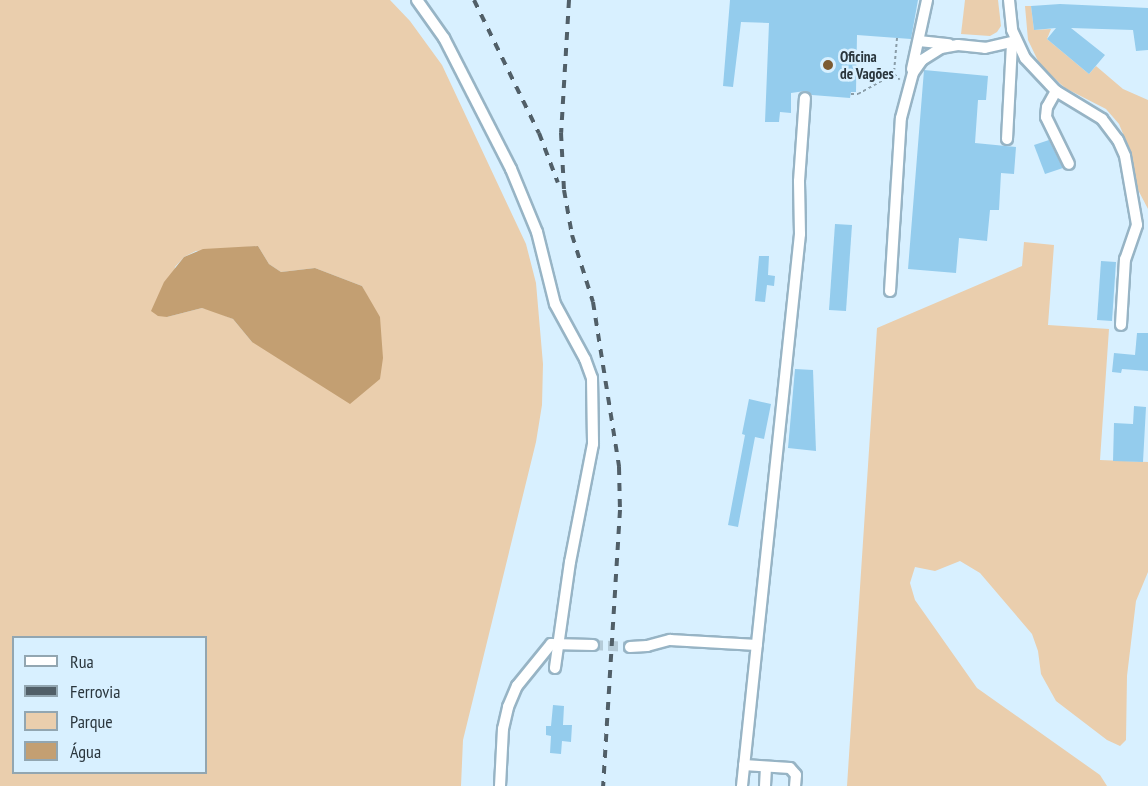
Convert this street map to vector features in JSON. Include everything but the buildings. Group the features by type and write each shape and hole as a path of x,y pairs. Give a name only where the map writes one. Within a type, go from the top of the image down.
{"lane":[{"path":"417,0 444,38 512,169 534,223 555,304 585,359 591,378 593,444 570,562 555,668"},
{"path":"890,291 901,118 927,0"},
{"path":"1007,139 1014,42 1009,20 1009,0"},
{"path":"919,41 985,48 1014,42"},
{"path":"1014,42 1025,58 1056,91 1102,119 1118,140 1125,156 1137,225 1125,259 1121,325"},
{"path":"907,90 917,66 927,55 941,48 958,45"},
{"path":"1056,91 1047,107 1046,117 1069,164"},
{"path":"742,786 800,234 799,181 805,98"},
{"path":"630,647 647,646 670,640 757,645"},
{"path":"500,786 503,729 512,696 548,646 558,642 593,645"},
{"path":"744,765 793,770 796,775 795,786"},
{"path":"765,786 766,766"}],"path":[{"path":"897,38 894,74 907,90"},
{"path":"851,94 858,94 894,74"}],"green space":[{"path":"0,0 390,0 410,21 442,65 526,244 536,283 543,364 542,405 536,442 463,740 461,786 0,786","holes":["258,246 269,264 281,272 315,268 362,286 367,296 252,342 233,319 211,310 202,308 167,317 175,267 184,257 196,251"]},
{"path":"965,0 998,0 1001,26 997,32 990,36 961,34"},
{"path":"1025,6 1031,6 1034,30 1051,29 1047,39 1089,74 1096,66 1123,89 1148,100 1148,209 1136,186 1131,153 1119,124 1106,109 1065,88 1040,65 1028,40"},
{"path":"1024,242 1054,245 1048,325 1109,329 1100,460 1148,462 1148,572 1136,601 1127,676 1126,740 1120,746 1107,740 1056,701 1041,674 1038,651 1032,634 980,573 960,561 935,571 915,567 910,583 915,600 977,688 1100,775 1107,786 847,786 877,328 1022,266"}],"water":[{"path":"258,246 269,264 281,272 315,268 362,286 380,317 383,358 380,379 350,404 252,342 233,319 202,308 167,317 158,316 151,311 164,282 184,257 203,249"}],"tunnel":[{"path":"593,645 630,647"}],"railway":[{"path":"474,0 539,133 558,183"},
{"path":"569,0 561,133 564,190 572,235 593,302 619,467 620,510 603,786"}],"place":[{"name":"Oficina de Vagões","path":"828,65"}]}
